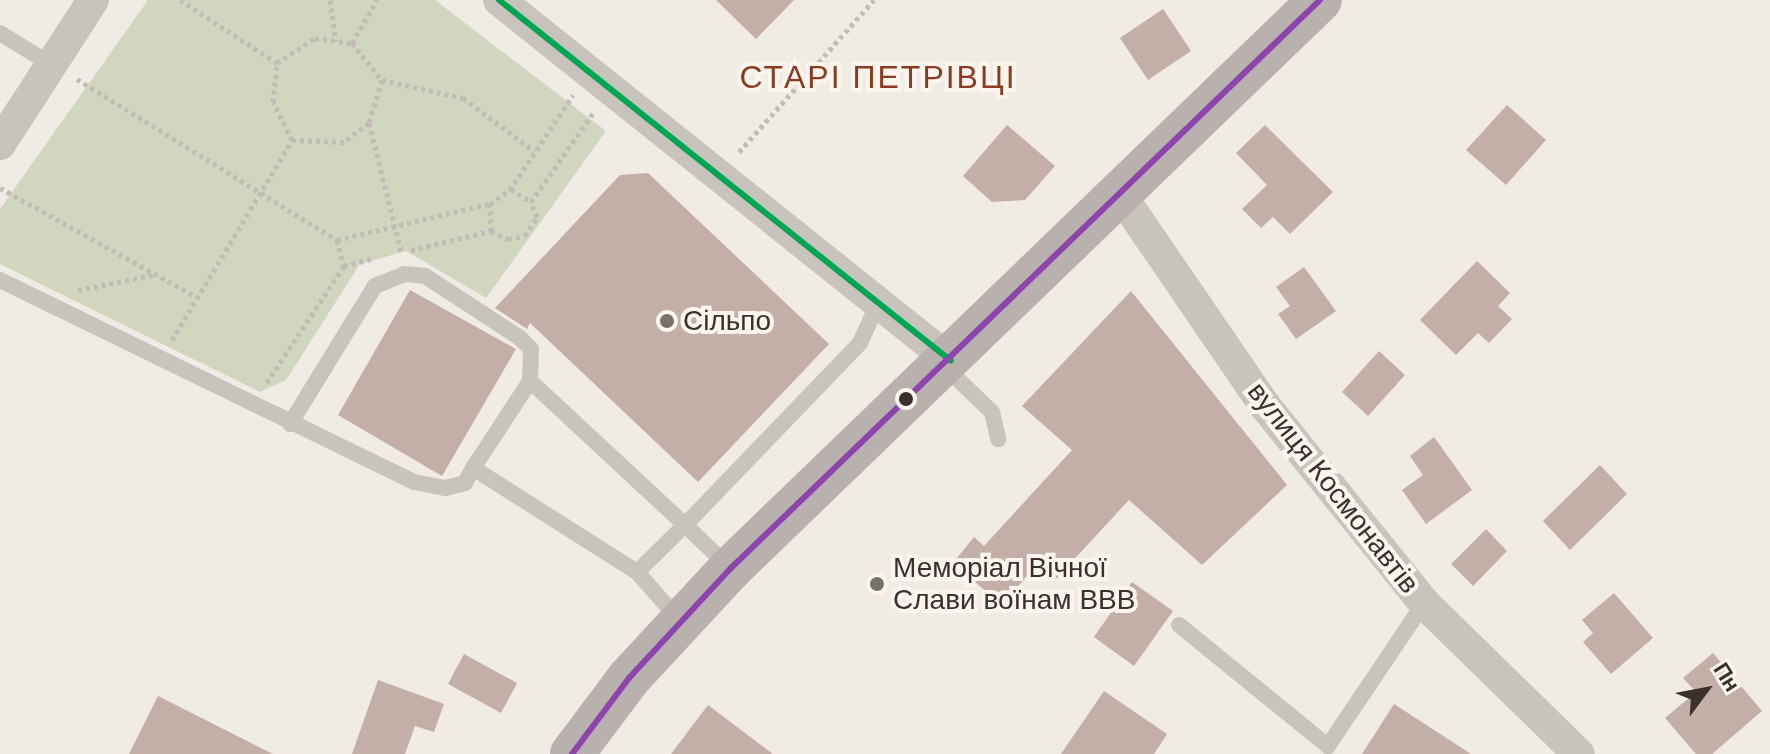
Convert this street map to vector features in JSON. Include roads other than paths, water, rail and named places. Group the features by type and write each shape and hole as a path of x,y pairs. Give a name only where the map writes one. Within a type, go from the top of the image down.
{"main road":[{"path":"572,754 629,678 731,568 948,364 1320,0"}],"street":[{"path":"0,144 93,0"},
{"path":"499,0 719,174 948,364"},
{"name":"вулиця Космонавтів","path":"1120,194 1266,407 1424,603 1579,754"}],"lane":[{"path":"0,33 52,65"},
{"path":"0,280 290,424 414,482 455,486 465,483 530,381 531,349 520,338 425,276 388,277 375,286 290,424"},
{"path":"637,572 860,343 878,303"},
{"path":"948,364 992,412 998,439"},
{"path":"530,381 731,568"},
{"path":"473,468 637,572 681,622"},
{"path":"1179,625 1328,746 1424,603"}],"place":[{"name":"Сільпо","path":"667,321"},
{"name":"Меморіал Вічної Слави воїнам ВВВ","path":"877,584"}],"district":[{"name":"СТАРІ ПЕТРІВЦІ","path":"878,77"}]}
